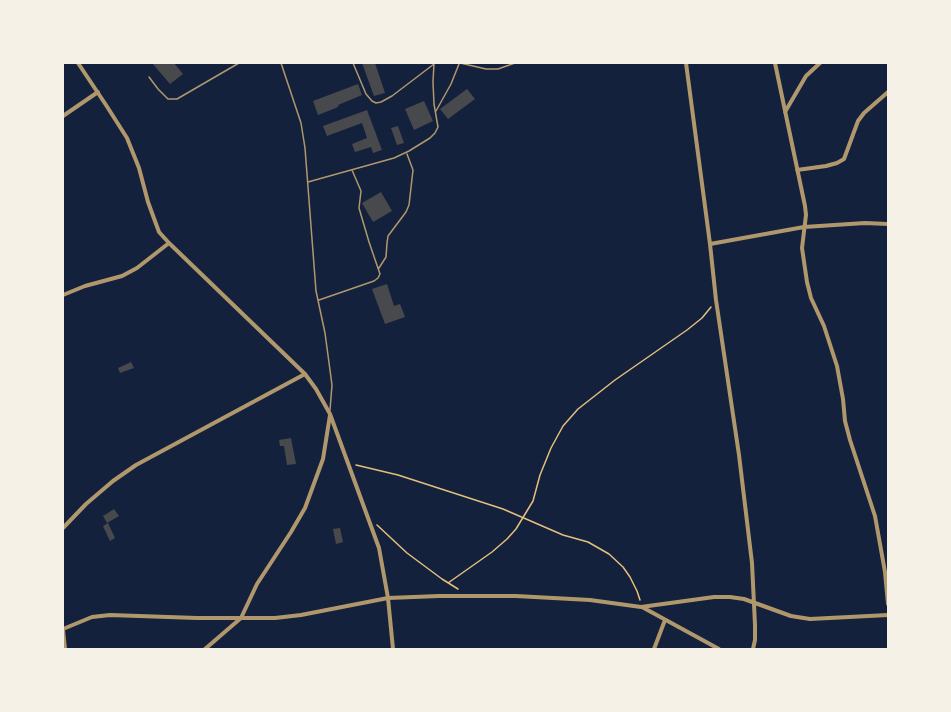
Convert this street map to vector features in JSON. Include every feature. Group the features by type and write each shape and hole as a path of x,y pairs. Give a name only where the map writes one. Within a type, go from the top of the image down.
{"street":[{"path":"78,63 130,146 140,168 159,232 305,374 316,388 330,414 379,548 388,598 393,649"},
{"path":"686,63 752,562 755,602 753,649"},
{"path":"775,63 806,215 802,248 807,282 837,366 845,421 875,516 888,604"},
{"path":"784,113 806,76 820,63"},
{"path":"63,116 98,92"},
{"path":"797,170 826,166 844,159 858,121 888,92"},
{"path":"711,244 804,227 865,223 888,224"},
{"path":"63,295 85,286 122,276 137,268 169,243"},
{"path":"63,528 86,504 136,465 305,374"},
{"path":"205,649 241,618 257,584 305,508 323,459 330,414"},
{"path":"65,649 63,630 92,618 110,615 275,618 388,598 516,596 590,600 641,607 714,597 744,599 791,616 810,619 888,615"},
{"path":"641,607 719,649"},
{"path":"654,649 665,620"}],"lane":[{"path":"149,77 168,99 177,99 239,63"},
{"path":"353,63 366,94 376,103 392,96 434,63"},
{"path":"308,182 406,153 435,133 438,122 433,82 434,63"},
{"path":"435,111 460,63 486,69 498,69 515,63"},
{"path":"280,64 301,123 305,148 318,301 332,385 330,414"},
{"path":"379,268 386,257 388,236 409,205 412,170 406,153"},
{"path":"318,301 375,281 380,274 360,208 361,191 352,170"}],"path":[{"path":"448,583 507,540 533,501 551,448 563,426 578,409 687,330 702,318 716,300"},
{"path":"348,464 374,468 502,509 563,536 588,542 609,554 623,567 637,591 641,607"},
{"path":"366,515 407,553 448,583 472,596"}],"building":[{"path":"152,63 174,63 183,74 170,84"},
{"path":"362,63 375,63 385,93 374,96"},
{"path":"358,84 362,95 318,115 313,101"},
{"path":"467,89 475,99 448,119 440,109"},
{"path":"424,101 433,121 414,130 405,109"},
{"path":"367,110 382,150 373,153 371,147 355,152 352,144 367,138 362,123 327,136 323,126"},
{"path":"398,126 404,143 397,145 391,128"},
{"path":"381,192 392,211 373,222 362,203"},
{"path":"387,284 394,306 400,304 405,317 385,324 372,289"},
{"path":"131,362 134,368 120,373 118,368"},
{"path":"291,438 296,464 287,465 284,446 280,446 279,440"},
{"path":"114,509 119,516 107,523 103,516"},
{"path":"108,523 115,538 110,541 103,526"},
{"path":"340,528 343,542 336,544 333,529"}]}
